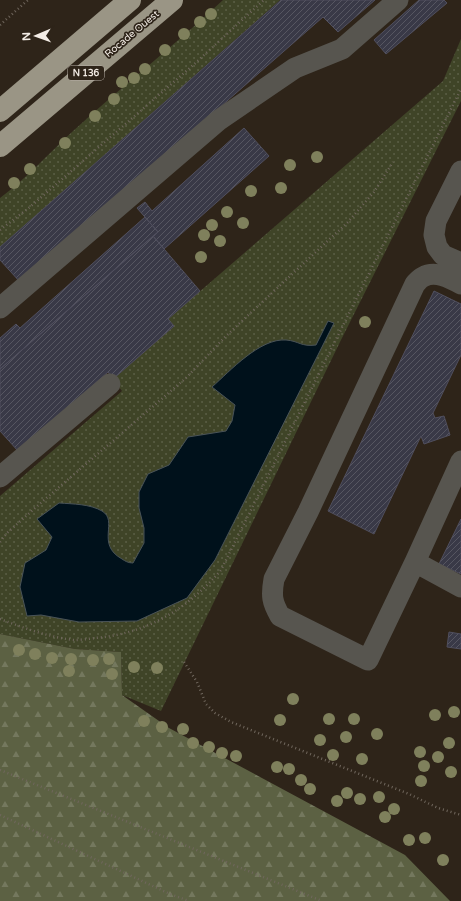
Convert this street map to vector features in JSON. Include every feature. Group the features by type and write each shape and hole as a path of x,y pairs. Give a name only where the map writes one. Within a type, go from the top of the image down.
{"highway":[{"name":"N 136","path":"0,111 130,0"},
{"name":"Rocade Ouest","path":"0,146 172,0"}],"lane":[{"path":"0,308 219,120 295,68 342,49 398,0"},
{"path":"461,171 436,221 434,235 437,247 443,255 461,263"},
{"path":"461,284 444,276 431,274 423,277 415,284 311,505 274,579 272,592 273,603 280,616 368,660 461,461"},
{"path":"0,477 110,384"},
{"path":"415,562 461,587"}],"path":[{"path":"0,25 28,0"},
{"path":"0,230 30,207 264,0"},
{"path":"0,619 41,634 75,640 105,637 128,632 170,615 192,599 213,580 221,570 461,89"},
{"path":"0,542 7,533 48,496 186,378 226,336 348,222 374,192 393,162"},
{"path":"184,662 197,682 206,704 215,713 231,722 409,794 438,808 461,815"},
{"path":"0,770 322,901"},
{"path":"0,815 170,894 189,901"}],"green space":[{"path":"223,0 280,0 0,247 0,198 28,175 63,140 91,115 186,34"},
{"path":"461,39 461,101 340,342 161,711 122,695 121,652 75,649 0,634 0,496 122,391 113,379 173,327 168,319 443,81"},
{"path":"0,634 75,649 121,652 122,695 169,728 405,855 450,901 0,901"}],"water":[{"path":"328,321 334,323 215,560 187,598 137,621 79,622 41,615 27,616 20,587 25,563 46,550 52,537 37,519 59,503 92,507 102,511 107,515 108,540 110,547 114,553 125,561 133,563 144,543 144,528 139,508 139,492 148,474 169,465 188,437 226,431 232,421 235,405 212,387 246,357 266,344 286,340 294,341 303,345 316,345"}],"building":[{"path":"281,0 375,0 338,32 323,17 20,282 0,260 0,247"},
{"path":"419,0 444,0 447,3 386,54 374,40"},
{"path":"244,128 269,156 164,249 153,236 158,232 137,208 145,202 152,211"},
{"path":"145,217 158,232 0,369 0,338 16,324 20,328"},
{"path":"153,236 200,291 168,319 174,326 113,379 108,372 18,451 0,431 0,369"},
{"path":"434,291 461,304 461,355 433,413 435,418 444,416 450,435 424,444 421,436 374,534 328,511"},
{"path":"461,519 461,574 439,564"},
{"path":"449,632 461,634 461,649 447,647"}]}
